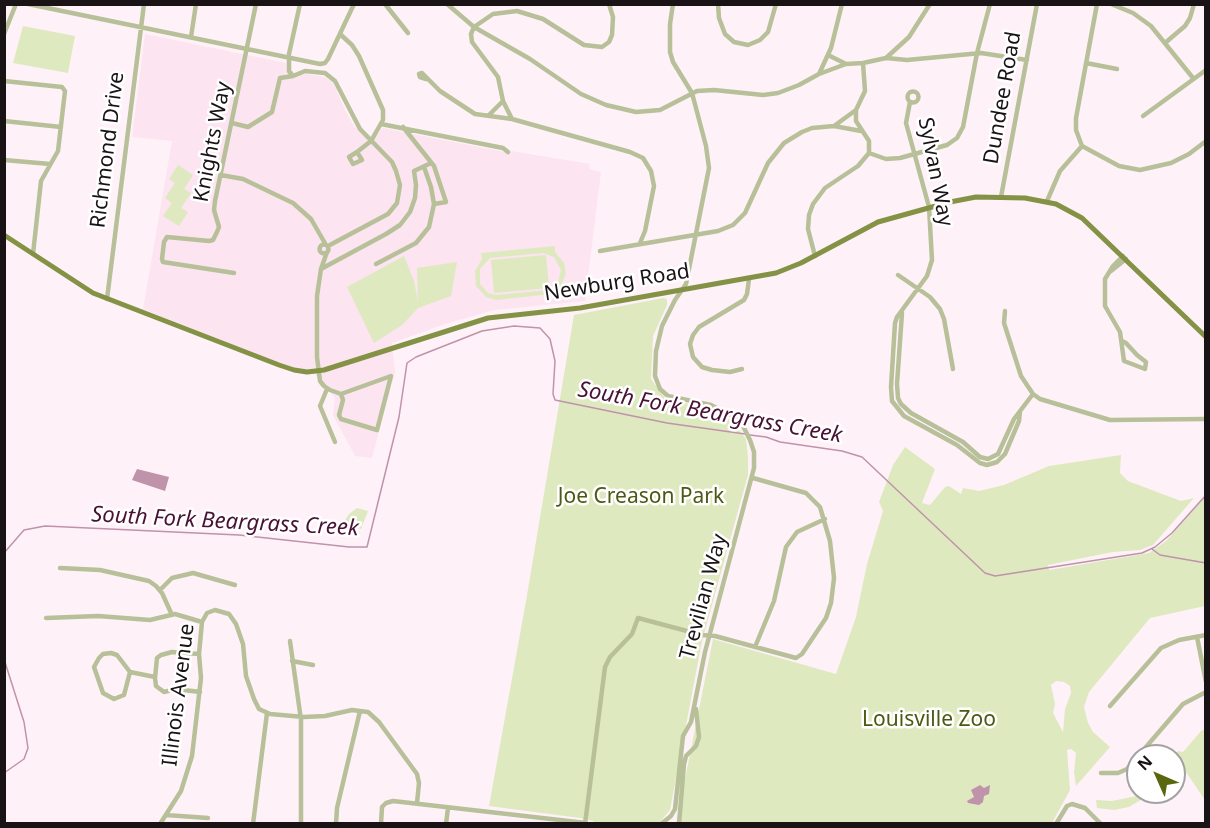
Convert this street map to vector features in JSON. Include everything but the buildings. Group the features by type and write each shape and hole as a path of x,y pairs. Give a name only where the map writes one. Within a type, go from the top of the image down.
{"main road":[{"name":"Newburg Road","path":"4,235 86,289 107,299 294,370 319,371 488,318 580,308 749,279 790,268 878,222 961,199 1002,197 1047,201 1077,214 1206,337"}],"street":[{"path":"4,34 16,4"},
{"path":"28,4 320,64 325,63 354,4"},
{"path":"70,13 72,4"},
{"name":"Richmond Drive","path":"107,299 144,4"},
{"path":"191,38 196,4"},
{"name":"Knights Way","path":"234,273 163,262 162,259 164,242 167,237 205,242 215,237 219,227 214,210 215,201 256,4"},
{"path":"292,76 289,71 289,58 300,4"},
{"path":"385,4 408,33"},
{"path":"447,4 474,27 525,55 581,94 613,107 636,112 656,111 692,93 714,90 775,94 846,64 886,58 907,60 977,53 1027,60"},
{"path":"513,119 503,101 498,77 472,42 471,34 474,27 496,13 509,11 527,13 543,19 584,45 597,48 607,44 612,35 613,17 609,4"},
{"name":"Trevilian Way","path":"661,824 671,816 675,809 683,736 691,722 709,635 753,478 754,459 753,447 743,426 734,417 711,405 665,394 658,386 656,376 655,362 664,320 687,284 708,177 709,161 692,93 673,62 670,52 669,24 673,4"},
{"path":"718,4 719,18 725,34 737,43 748,45 760,40 768,32 776,4"},
{"path":"819,74 828,55 842,4"},
{"path":"886,58 909,37 930,4"},
{"path":"869,153 892,159 947,145 960,135 990,4"},
{"name":"Dundee Road","path":"1002,197 1037,4"},
{"path":"1097,4 1076,118 1076,130 1082,146 1119,166 1140,170 1171,163 1189,154 1206,141"},
{"path":"1111,4 1143,19 1193,78"},
{"path":"1165,43 1187,23 1194,4"},
{"path":"340,34 352,45 359,56 382,107 382,121 371,141 357,152"},
{"path":"828,55 846,64"},
{"path":"815,256 808,229 813,204 825,188 858,166 869,153 869,141 856,122 856,110 865,91 863,63"},
{"path":"1086,63 1117,69"},
{"path":"1143,116 1206,70"},
{"path":"232,123 249,127 272,112 280,78 305,71 325,73 331,77 344,95 354,121 395,168 400,192 397,203 388,214 327,245 322,244 319,249"},
{"path":"426,79 478,115 513,119 630,152 643,158 651,171 654,192 640,243"},
{"path":"4,81 64,89 58,151 41,181 33,254"},
{"path":"489,115 496,111 503,101"},
{"name":"Sylvan Way","path":"910,102 906,123 929,207 932,260 930,271 897,317 891,393 896,407 904,416 957,445 974,456 980,464 987,465 994,464 1003,458 1019,421 1020,411 1033,394"},
{"path":"834,126 856,110"},
{"path":"4,121 61,127"},
{"path":"382,121 403,128 503,148 508,152"},
{"path":"600,251 726,229 740,219 747,209 768,164 788,140 812,128 834,126 862,132"},
{"path":"403,128 431,163 437,175 446,202 434,204"},
{"path":"1047,201 1060,171 1082,146"},
{"path":"4,160 50,164"},
{"path":"321,268 387,234 399,225 410,212 415,198 417,185 414,171 431,163"},
{"path":"376,264 416,243 429,227 434,204 424,167"},
{"path":"221,175 243,179 292,203 311,219 327,245 321,268"},
{"path":"318,233 321,268 315,322 320,381 327,389 341,394 391,376 377,429 341,420 339,415 343,400 341,394"},
{"path":"319,249 322,253 327,252"},
{"path":"1122,341 1146,362 1145,369 1124,362 1120,332 1105,306 1105,281 1113,266 1124,258"},
{"path":"898,275 936,303 943,315 953,369"},
{"path":"742,369 730,372 702,367 693,357 690,344 699,327 744,300 749,279"},
{"path":"1005,311 1004,323 1021,376 1033,394 1050,403 1110,420 1206,419"},
{"path":"327,389 320,406 335,442"},
{"path":"381,824 381,810 386,803 393,801 586,823 604,670 610,657 632,634 638,618 794,658 799,657 821,628 831,603 834,582 833,564 825,519 820,507 809,495 753,478"},
{"path":"755,647 774,601 786,547 797,532 825,519"},
{"path":"60,568 110,572 144,580 160,590 172,615"},
{"path":"160,590 172,578 193,573 235,585"},
{"name":"Illinois Avenue","path":"160,824 181,791 194,747 200,692 199,654 202,622 205,615 215,610 225,612 234,619 243,644 245,671 254,699 259,709 267,713"},
{"path":"46,618 98,616 150,620 172,615 187,616 202,622"},
{"path":"1110,706 1161,648 1179,640 1206,635"},
{"path":"1197,637 1206,682"},
{"path":"290,641 300,716 301,824"},
{"path":"199,654 172,652 161,655 157,658 155,677 156,686 164,692 176,689 200,692"},
{"path":"130,672 124,695 114,699 103,693 94,667 103,654 111,653 117,655 130,672 155,677"},
{"path":"292,661 313,665"},
{"path":"1101,773 1118,773 1126,769 1183,704 1206,692"},
{"name":"Trevilian Way","path":"695,701 699,737"},
{"path":"253,824 267,713 325,716 352,710 368,712 417,774 419,783 417,803"},
{"path":"336,824 337,808 360,711"},
{"path":"679,824 684,764 686,756 696,746 699,737 688,733 683,736"},
{"path":"1056,824 1067,806 1072,804 1085,808 1101,824"},
{"path":"446,824 448,808"},
{"path":"166,815 208,818"},
{"path":"517,824 518,815"}],"shaded area":[{"path":"145,34 286,63 288,72 293,77 302,73 325,77 333,83 354,126 371,141 383,128 510,153 511,151 590,164 589,169 601,172 585,301 494,310 392,343 395,372 372,458 355,456 333,415 335,398 313,372 293,369 143,309 172,141 132,137"},
{"path":"137,469 169,477 165,491 132,480"},
{"path":"980,785 984,788 990,785 989,794 984,796 983,802 979,805 968,803 967,801 974,797 971,790"}],"green space":[{"path":"23,26 75,36 68,73 13,63"},
{"path":"178,165 193,175 184,189 191,193 181,208 188,212 179,226 163,216 172,203 165,198 175,183 169,179"},
{"path":"555,246 555,252 564,263 566,274 560,287 551,294 496,300 486,297 476,286 475,271 482,259 481,253","holes":["543,253 554,257 561,270 558,282 550,290 496,295 488,293 480,284 480,269 490,258"]},
{"path":"546,255 549,288 494,293 491,260"},
{"path":"404,256 414,281 418,302 417,268 457,262 451,296 418,308 402,325 374,343 347,287"},
{"name":"Joe Creason Park","path":"667,299 667,305 653,336 651,379 665,398 717,411 733,422 746,439 748,457 748,475 702,641 670,810 659,823 596,824 580,818 489,806 574,315"},
{"name":"Louisville Zoo","path":"905,447 935,469 922,503 930,505 945,487 949,486 961,494 963,488 979,491 1004,485 1049,466 1121,455 1120,473 1128,481 1181,501 1194,498 1153,545 1140,550 1113,552 1048,565 1049,570 1149,553 1166,541 1205,497 1205,606 1150,618 1089,692 1084,707 1088,723 1093,732 1110,747 1076,786 1074,772 1076,753 1071,749 1067,750 1070,790 1052,823 676,824 713,639 836,674 856,617 867,564 883,511 879,502 893,465","holes":["1056,681 1070,686 1071,693 1065,709 1063,732 1053,713 1055,704 1051,685"]},
{"path":"357,508 368,511 361,529 342,525 349,514"},
{"path":"1206,729 1205,800 1186,772 1186,748 1201,731"},
{"path":"1126,798 1126,804 1134,804 1114,810 1097,808 1096,800 1112,801"}],"waterway":[{"name":"South Fork Beargrass Creek","path":"4,553 24,530 45,526 239,535 367,547 399,417 407,363 416,357 482,331 514,326 540,328 550,339 555,361 553,394 555,400 667,423 745,434"},
{"name":"South Fork Beargrass Creek","path":"750,435 842,451 862,457 985,573 995,576 1142,553 1155,547 1172,533 1206,495"},
{"path":"1152,549 1160,555 1206,563"},
{"name":"South Fork Beargrass Creek","path":"4,659 24,722 28,748 24,759 4,773"}]}
